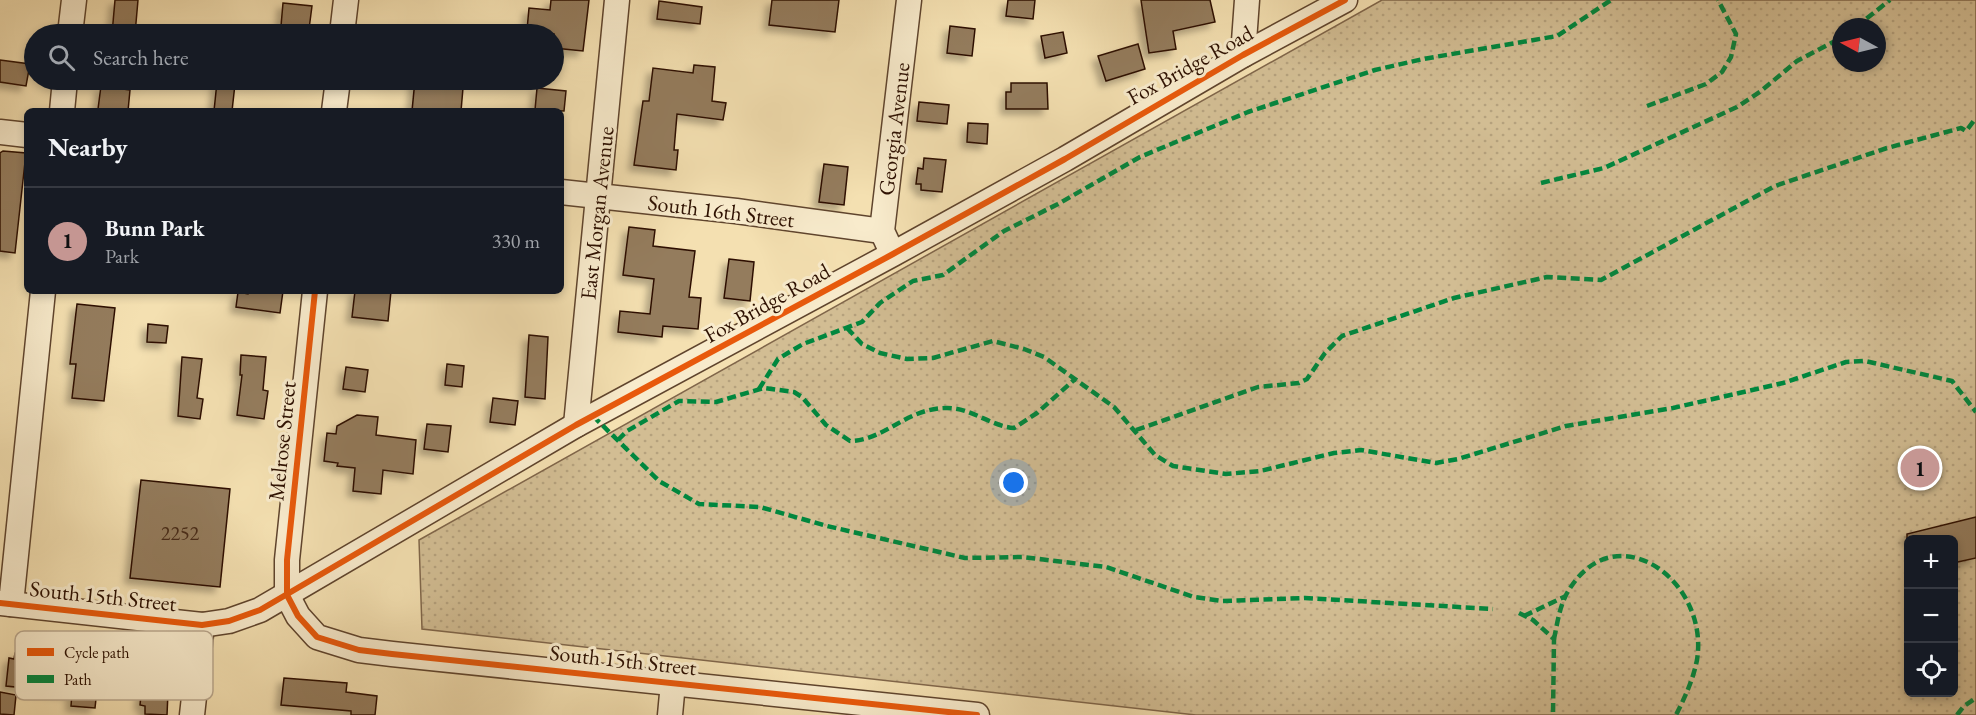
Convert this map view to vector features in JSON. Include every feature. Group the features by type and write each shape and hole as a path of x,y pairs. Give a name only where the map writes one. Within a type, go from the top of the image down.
{"street":[{"path":"71,24 74,0"},
{"path":"343,24 346,0"},
{"name":"East Morgan Avenue","path":"576,425 617,0"},
{"name":"Georgia Avenue","path":"882,231 909,0"},
{"path":"1243,55 1246,0"},
{"name":"Fox Bridge Road","path":"202,626 229,621 260,610 576,425 893,255 1243,55 1345,0"},
{"path":"62,108 64,90"},
{"path":"334,108 337,90"},
{"path":"0,132 24,135"},
{"name":"South 16th Street","path":"564,192 736,211 882,231"},
{"path":"882,231 893,255"},
{"path":"5,604 43,294"},
{"name":"Melrose Street","path":"287,595 287,560 315,294"},
{"name":"South 15th Street","path":"287,595 298,616 317,637 359,650 977,715"},
{"name":"South 15th Street","path":"5,604 202,626"},
{"path":"201,631 202,626"},
{"path":"670,715 673,683"},
{"path":"192,715 194,700"}],"shaded area":[{"path":"1382,0 1976,0 1976,715 1196,715 422,629 419,540"}],"building":[{"path":"115,0 138,0 136,24 113,24"},
{"path":"551,0 589,0 583,51 564,49 564,24 528,24 529,8 550,10"},
{"path":"772,0 839,0 835,32 769,25"},
{"path":"1008,0 1035,0 1033,19 1006,16"},
{"path":"1141,0 1210,0 1215,22 1173,31 1176,49 1149,53"},
{"path":"659,1 702,7 700,24 657,19"},
{"path":"283,3 312,6 310,24 281,24"},
{"path":"950,26 975,29 972,56 947,53"},
{"path":"1063,32 1067,53 1045,58 1041,36"},
{"path":"1138,44 1145,69 1106,81 1098,56"},
{"path":"0,60 24,63 24,86 0,82"},
{"path":"694,65 715,67 712,101 726,103 723,120 677,114 674,150 678,150 676,170 634,165 643,101 649,101 653,68 693,73"},
{"path":"1011,83 1047,83 1048,109 1006,109 1006,92 1011,92"},
{"path":"100,90 130,90 128,108 98,108"},
{"path":"216,90 234,90 232,108 214,108"},
{"path":"414,90 463,90 461,108 412,108"},
{"path":"537,90 566,91 564,111 564,108 535,108"},
{"path":"919,102 949,105 947,124 917,121"},
{"path":"968,123 988,124 987,144 967,142"},
{"path":"3,151 24,153 15,253 0,251 0,153"},
{"path":"924,158 946,160 942,192 921,190 921,184 916,184 918,168 923,169"},
{"path":"824,164 848,167 844,205 819,202"},
{"path":"629,227 655,230 653,246 695,251 689,297 701,298 698,329 663,326 662,337 618,332 620,311 650,314 654,279 623,275"},
{"path":"729,259 754,262 750,301 724,298"},
{"path":"238,294 283,294 280,313 236,307"},
{"path":"355,294 391,294 388,321 352,317"},
{"path":"77,304 115,308 104,401 72,398 76,364 70,364"},
{"path":"148,324 168,326 166,343 147,342"},
{"path":"529,335 548,337 545,399 525,397"},
{"path":"241,355 266,357 263,390 268,391 264,419 237,415 242,375 240,375"},
{"path":"182,357 202,359 197,398 203,399 200,419 178,416"},
{"path":"447,364 464,366 462,387 445,385"},
{"path":"346,367 368,370 365,392 343,389"},
{"path":"493,398 518,401 515,425 490,422"},
{"path":"357,415 378,417 376,435 416,440 413,474 383,470 381,494 353,491 355,468 337,466 338,463 324,461 327,433 336,434 337,426"},
{"path":"427,424 451,426 448,452 424,449"},
{"path":"141,480 230,489 220,587 130,578"},
{"path":"1976,517 1976,558 1958,562 1958,535 1907,534"},
{"path":"15,653 15,687 6,686 9,658 14,659"},
{"path":"284,678 347,683 346,692 377,696 375,715 351,715 351,711 281,705"},
{"path":"0,692 15,695 14,715 0,714"},
{"path":"71,700 96,700 95,708 71,706"},
{"path":"141,700 168,700 167,715 145,714 145,706 140,705"}],"marked path":[{"path":"759,389 778,359 803,344 862,322 880,303 913,281 943,275 1004,231 1058,204 1140,157 1248,112 1375,70 1423,59 1557,36 1611,0"},
{"path":"1647,106 1706,84 1722,72 1731,57 1736,34 1718,0"},
{"path":"1867,18 1890,0"},
{"path":"1541,183 1604,168 1737,107 1761,91 1797,61 1832,43"},
{"path":"1136,430 1258,387 1299,383 1307,379 1325,353 1342,336 1454,298 1547,277 1601,280 1775,186 1887,148 1961,128 1966,131 1976,118"},
{"path":"847,328 862,344 880,353 907,359 933,358 993,341 1024,349 1044,357 1114,407 1155,455 1173,466 1226,474 1260,471 1334,453 1361,450 1436,463 1458,459 1566,426 1673,408 1783,383 1846,362 1865,361 1952,381 1976,412"},
{"path":"618,440 627,431 679,401 716,402 764,388 794,392 802,397 826,425 850,441 875,435 908,418 933,409 947,408 965,411 1005,427 1014,428 1037,413 1074,380"},
{"path":"593,416 659,481 699,504 760,507 827,526 965,558 1022,557 1106,567 1194,597 1222,601 1305,598 1493,609"},
{"path":"1554,639 1566,595 1585,570 1608,558 1631,557 1654,565 1673,581 1688,604 1697,630 1697,660 1676,715"},
{"path":"1524,616 1566,596"},
{"path":"1519,613 1533,620 1554,639 1553,715"},
{"path":"1957,715 1964,706 1976,698"}],"cycle path":[{"path":"0,603 202,625 229,621 260,610 576,425 1065,159 1243,55 1345,0"},
{"path":"315,294 287,560 287,595 298,616 317,637 359,650 392,654 977,715"}],"place":[{"name":"Bunn Park","path":"1920,468"}]}
